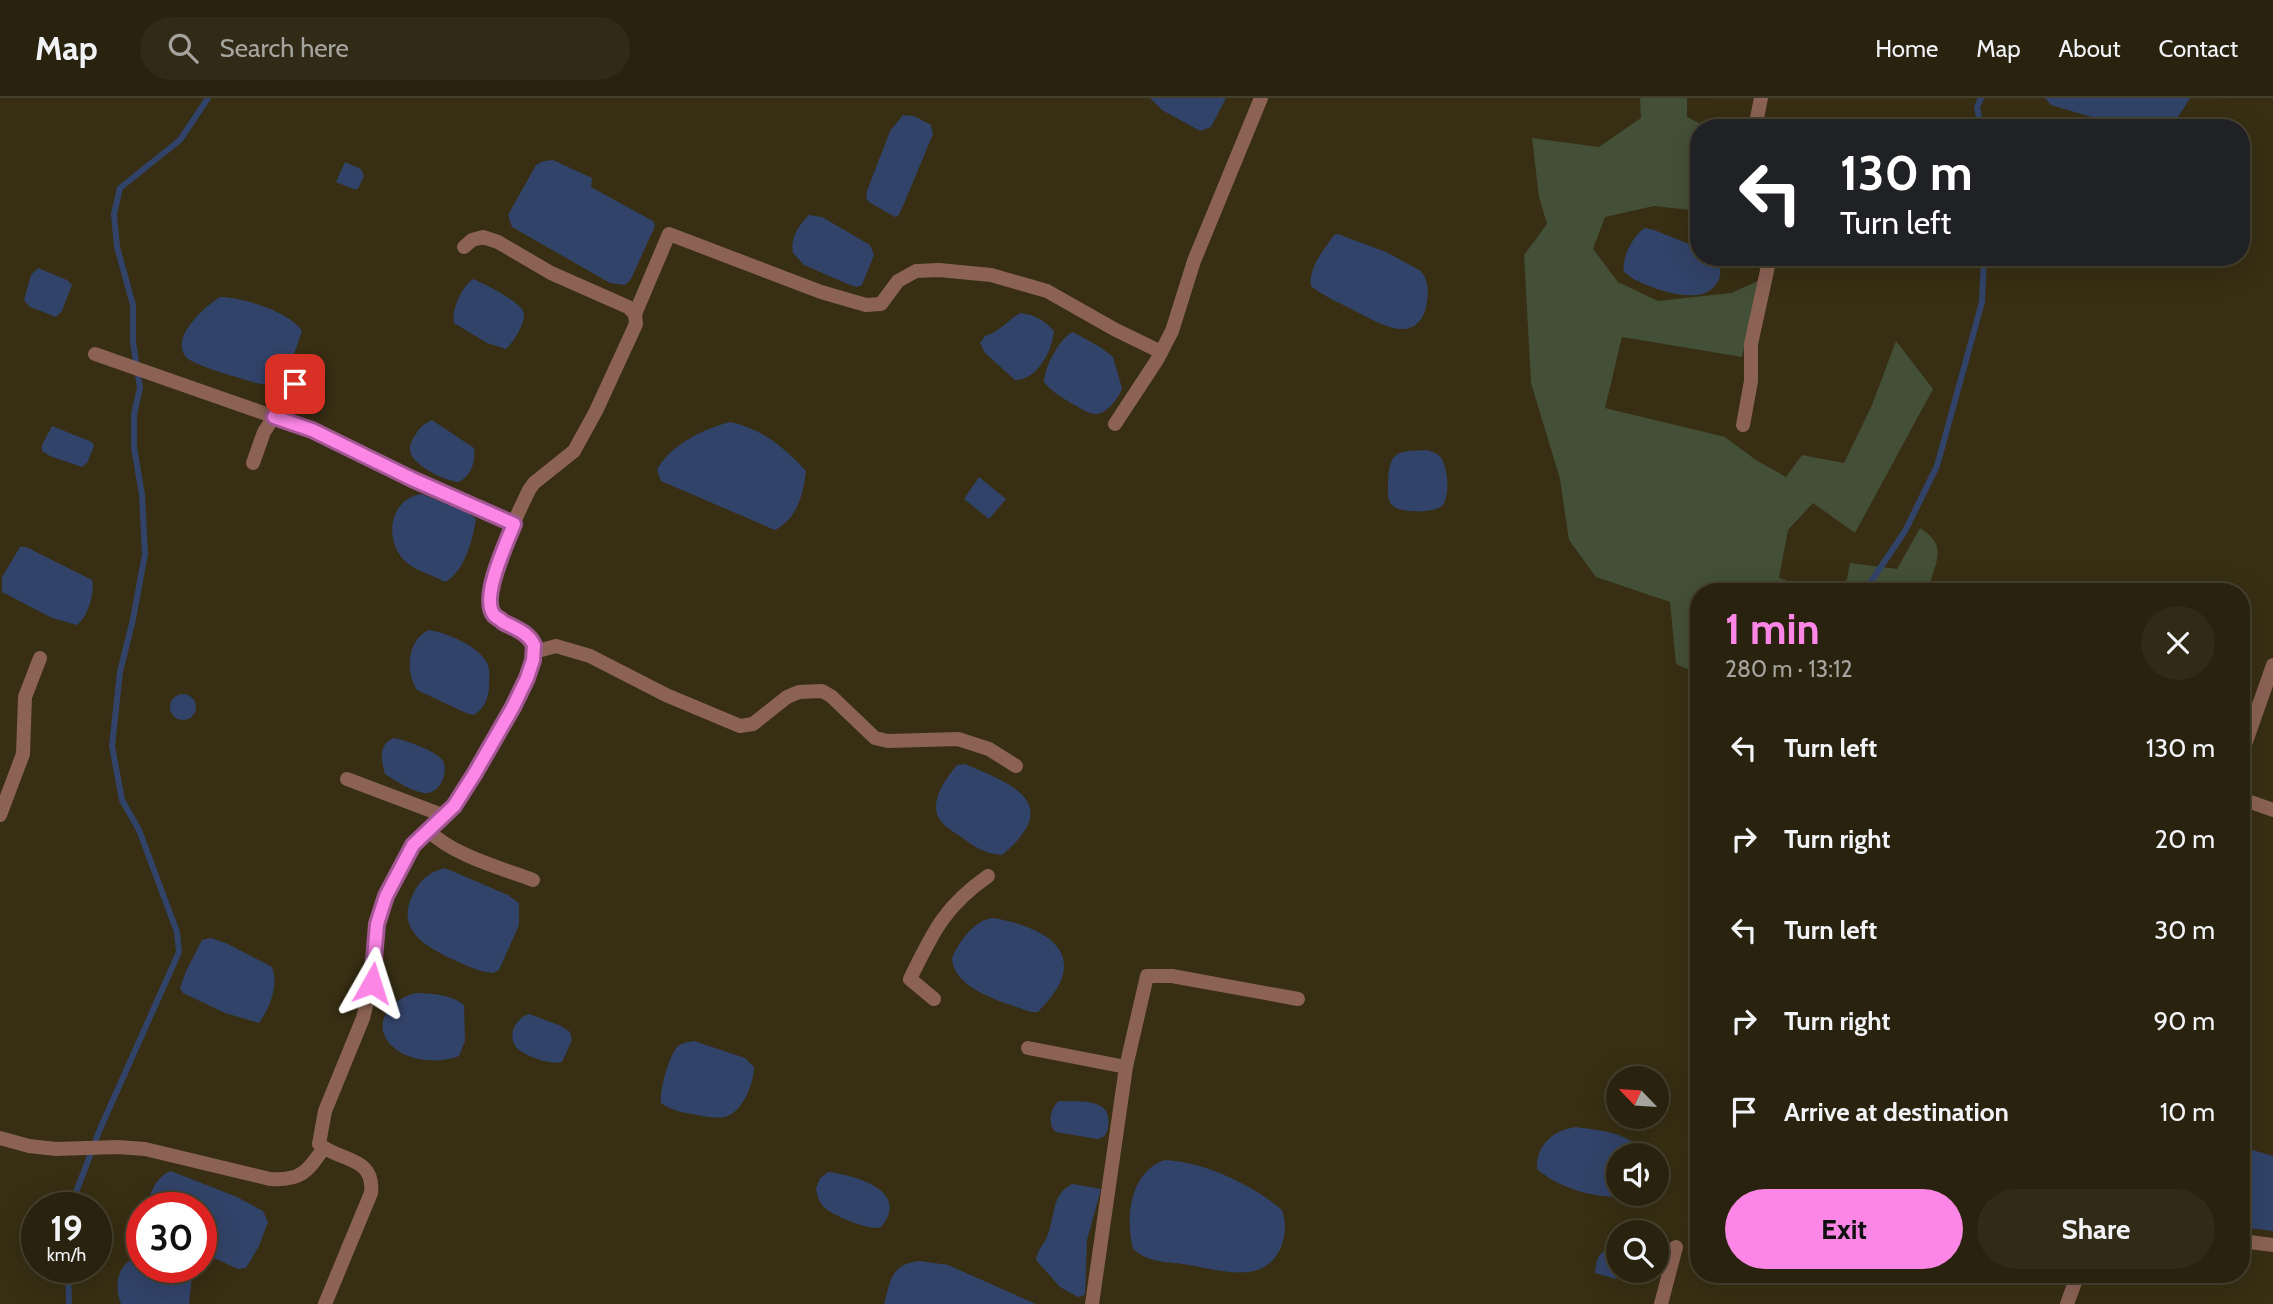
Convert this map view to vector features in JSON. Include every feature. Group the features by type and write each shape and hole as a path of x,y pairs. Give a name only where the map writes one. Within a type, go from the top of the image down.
{"street":[{"path":"1115,424 1172,331 1194,261 1261,98"},
{"path":"1757,119 1761,98"},
{"path":"325,1304 369,1203 372,1185 370,1175 358,1163 319,1144 325,1111 366,1006 372,983 377,924 386,896 413,845 444,818 475,773 527,678 534,652 532,640 494,615 490,601 495,576 514,524 534,483 574,451 581,440 636,324 635,314 670,234 821,292 866,305 881,304 898,281 916,271 939,270 991,275 1048,291 1161,352"},
{"path":"464,247 472,240 483,237 498,242 551,273 628,307 635,314"},
{"path":"1743,425 1751,381 1751,344 1768,266"},
{"path":"95,354 312,430 412,479 514,524"},
{"path":"253,463 264,432 306,369"},
{"path":"534,652 556,646 590,656 666,695 740,726 753,724 787,697 799,692 821,691 831,696 875,738 888,741 958,738 989,749 1016,766"},
{"path":"0,815 23,754 25,697 40,658"},
{"path":"2250,730 2273,665"},
{"path":"347,779 444,818"},
{"path":"2250,802 2273,810"},
{"path":"428,830 436,839 474,858 533,880"},
{"path":"934,999 910,979 934,929 963,893 988,876"},
{"path":"1092,1304 1126,1067 1147,976 1172,976 1298,999"},
{"path":"1028,1048 1126,1067"},
{"path":"0,1138 29,1146 56,1149 145,1149 270,1179 286,1180 309,1170 324,1148"},
{"path":"2250,1242 2273,1245"},
{"path":"1661,1304 1676,1247"},
{"path":"2067,1304 2075,1283"}],"green space":[{"path":"1640,98 1687,98 1687,117 1691,119 1690,210 1654,206 1605,217 1593,249 1618,282 1658,301 1731,293 1758,281 1742,357 1622,337 1605,408 1725,437 1756,460 1786,477 1802,455 1844,463 1872,405 1896,341 1933,389 1855,533 1813,503 1788,530 1779,578 1794,583 1690,583 1690,670 1676,664 1670,602 1596,577 1569,540 1560,479 1531,383 1524,255 1547,224 1539,197 1532,138 1599,147 1641,118"},
{"path":"1920,528 1929,534 1938,554 1930,583 1844,583 1850,563 1897,569"}],"water":[{"path":"1150,98 1226,98 1211,127 1200,131 1162,110"},
{"path":"2045,98 2190,98 2177,119 2098,119 2051,105"},
{"path":"903,115 914,116 931,125 933,134 903,206 895,217 866,198 890,131"},
{"path":"553,160 592,178 591,187 653,221 655,226 631,279 625,285 610,283 512,227 508,215 536,165"},
{"path":"345,162 361,169 364,176 358,189 336,182"},
{"path":"809,215 822,217 870,245 874,255 862,285 850,285 804,265 793,253 796,232"},
{"path":"1645,228 1654,230 1690,244 1690,266 1719,266 1718,282 1706,293 1690,295 1674,294 1634,279 1624,272 1624,261"},
{"path":"1338,234 1386,252 1421,271 1427,283 1428,297 1421,319 1415,326 1397,329 1388,326 1368,318 1311,286 1312,273 1318,259 1334,235"},
{"path":"38,268 67,280 72,285 62,311 56,317 30,307 24,300 31,275"},
{"path":"473,279 517,304 524,314 521,328 506,349 487,343 454,323 458,299"},
{"path":"220,297 265,307 288,318 302,331 289,365 276,383 249,381 187,358 182,350 185,333 198,315"},
{"path":"1021,313 1039,319 1054,331 1047,355 1037,370 1023,379 1015,380 985,353 980,343 985,336"},
{"path":"1073,332 1113,357 1122,388 1108,408 1098,414 1071,403 1044,382 1054,354 1063,340"},
{"path":"432,420 474,448 472,468 459,482 430,471 412,456 410,448 414,437 421,427"},
{"path":"731,422 772,440 806,471 798,505 789,519 775,530 661,481 657,470 670,453 700,433"},
{"path":"52,426 92,442 94,446 87,463 82,467 42,451 42,445"},
{"path":"1427,450 1438,455 1445,468 1447,488 1443,505 1426,511 1396,508 1390,503 1388,495 1390,465 1393,459 1401,452"},
{"path":"979,477 1006,499 989,519 964,499"},
{"path":"422,494 476,519 470,545 462,563 452,578 445,582 406,562 394,543 392,532 396,512 402,503"},
{"path":"20,547 26,547 92,580 90,604 77,625 52,618 2,592 2,577"},
{"path":"429,630 460,641 486,661 489,667 488,696 483,707 474,715 417,690 411,674 410,657 416,641"},
{"path":"183,694 192,698 196,707 192,716 183,720 174,716 170,707 174,698"},
{"path":"394,738 440,757 445,772 434,791 419,792 385,774 383,748"},
{"path":"965,764 1015,789 1025,798 1030,809 1029,822 1020,837 1002,855 985,852 971,844 944,825 937,813 937,799 944,784 957,765"},
{"path":"445,868 508,895 519,903 519,925 499,970 493,973 472,968 442,954 423,942 410,927 408,906 413,894 430,874"},
{"path":"993,918 1036,931 1058,948 1063,960 1063,974 1056,990 1038,1012 1031,1012 982,994 961,979 955,969 952,958 963,939 974,927"},
{"path":"211,938 272,967 272,996 259,1023 225,1013 183,993 180,988 202,940"},
{"path":"417,993 448,997 464,1005 465,1041 459,1056 433,1061 415,1058 398,1051 385,1036 383,1019 387,1012 400,1000"},
{"path":"529,1014 570,1032 572,1040 562,1062 534,1058 515,1045 512,1034 516,1024"},
{"path":"694,1041 745,1058 754,1067 752,1081 742,1103 725,1117 676,1110 661,1103 663,1083 674,1052 680,1045"},
{"path":"1059,1101 1094,1103 1101,1106 1108,1118 1106,1134 1097,1139 1056,1132 1051,1125 1051,1116"},
{"path":"1576,1127 1605,1131 1633,1143 1606,1143 1606,1196 1572,1189 1537,1169 1537,1160 1543,1146 1553,1135"},
{"path":"2250,1149 2273,1156 2273,1231 2250,1228"},
{"path":"1165,1160 1180,1161 1227,1176 1258,1192 1282,1210 1284,1238 1274,1259 1253,1271 1228,1272 1153,1260 1133,1249 1130,1210 1137,1185 1144,1174"},
{"path":"171,1171 237,1197 263,1211 268,1222 259,1246 246,1268 238,1269 217,1259 217,1192 152,1192 157,1181"},
{"path":"828,1172 869,1183 886,1195 889,1213 881,1227 861,1225 825,1208 816,1188 820,1178"},
{"path":"1073,1184 1101,1189 1087,1240 1085,1295 1078,1297 1060,1287 1036,1260 1048,1234 1055,1205 1061,1193"},
{"path":"1606,1250 1606,1276 1595,1273 1599,1256"},
{"path":"920,1261 948,1265 1036,1304 884,1304 891,1280 898,1269"},
{"path":"126,1264 126,1283 191,1283 189,1304 121,1304 118,1281"}],"waterway":[{"path":"76,1192 100,1129 179,952 177,932 139,830 122,800 112,746 120,672 145,554 142,495 134,447 134,414 140,388 133,342 133,305 117,247 114,214 120,188 180,140 208,98"},
{"path":"1979,119 1977,107 1981,98"},
{"path":"1870,583 1905,531 1937,466 1982,302 1984,266"},
{"path":"68,1283 69,1304"}],"route":[{"path":"295,384 274,417 349,446 412,479 514,524 495,576 491,608 494,615 527,635 534,645 533,660 527,678 475,773 454,806 441,821 420,837 403,860 386,896 377,924 372,983"}]}
